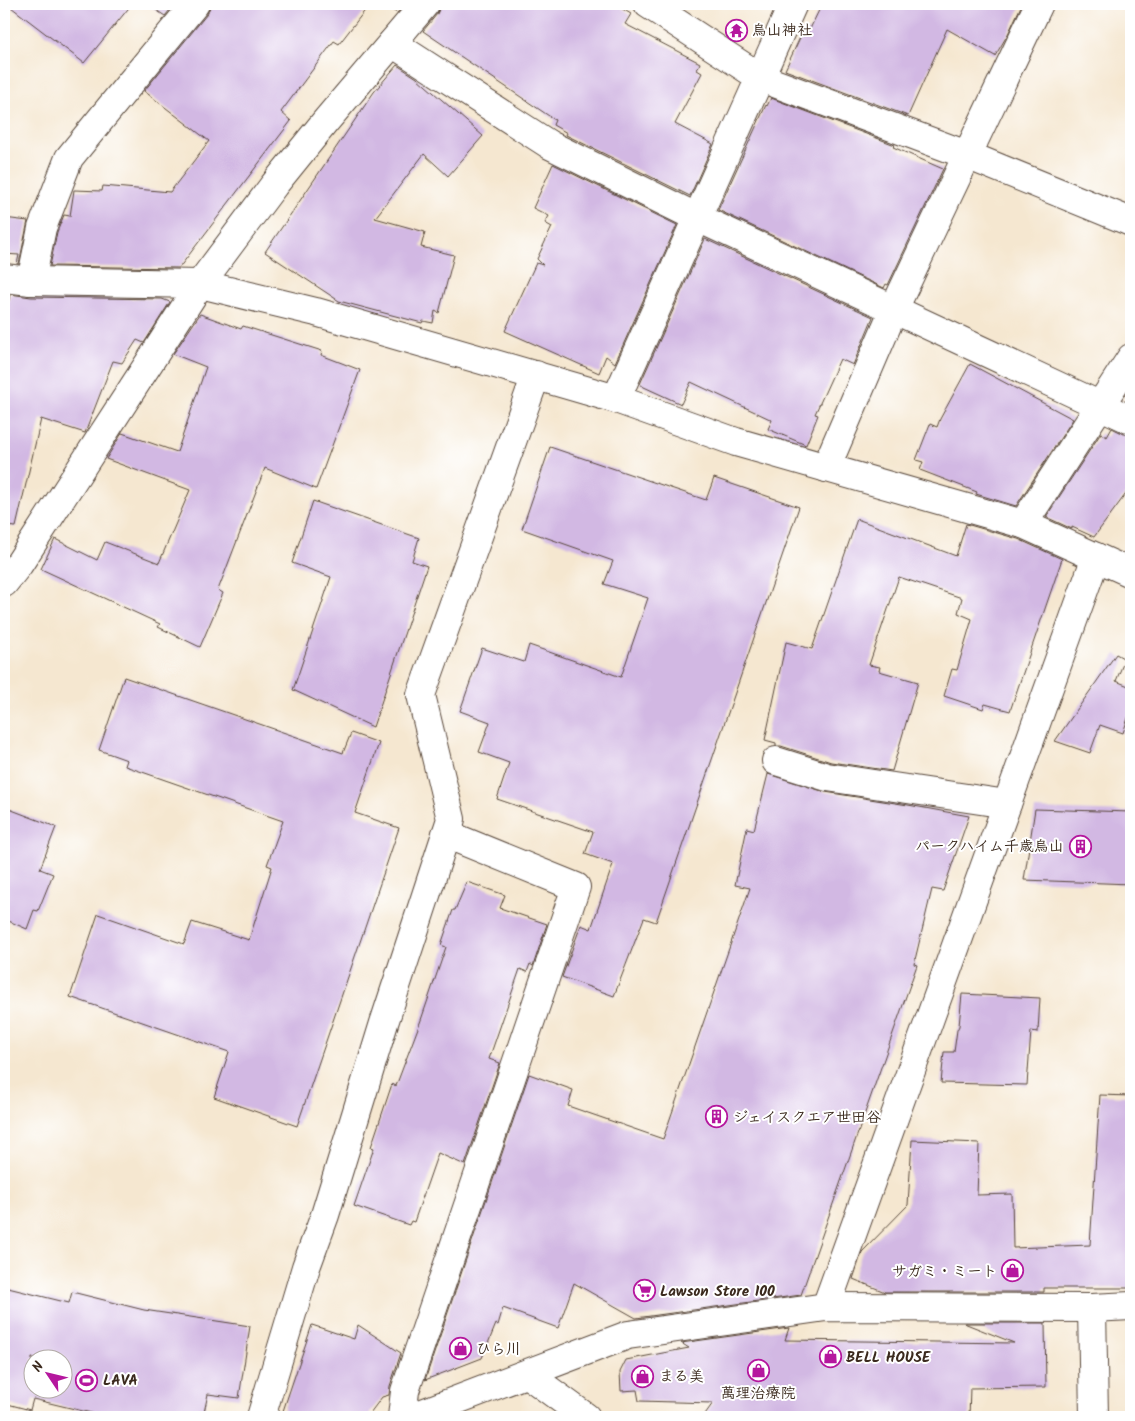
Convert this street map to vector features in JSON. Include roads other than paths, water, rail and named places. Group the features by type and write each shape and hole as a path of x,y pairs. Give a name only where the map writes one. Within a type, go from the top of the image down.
{"street":[{"path":"31,281 42,228 69,158 194,4"},
{"path":"4,583 19,564 200,284 274,185 425,4"},
{"path":"648,4 761,78 967,155 1131,222"},
{"path":"616,399 793,4"},
{"path":"826,468 894,309 1039,4"},
{"path":"392,43 550,145 698,218 1131,420"},
{"path":"4,278 31,281 200,284 316,312 616,399 736,442 1023,524 1131,573"},
{"path":"1023,524 1131,358"},
{"path":"261,1417 306,1267 326,1215 384,1023 452,819 421,695 536,376"},
{"path":"826,1308 1096,557"},
{"path":"776,761 827,777 1007,804"},
{"path":"402,1417 405,1390 576,888 446,834"},
{"path":"412,1417 628,1335 826,1308 1092,1308 1131,1306"},
{"path":"1092,1308 1094,1417"},
{"path":"527,1374 586,1417"}],"place":[{"name":"烏山神社","path":"736,30"},
{"name":"パークハイム千歳烏山","path":"1080,846"},
{"name":"ジェイスクエア世田谷","path":"717,1117"},
{"name":"サガミ・ミート","path":"1013,1271"},
{"name":"Lawson Store 100","path":"644,1291"},
{"name":"ひら川","path":"460,1349"},
{"name":"BELL HOUSE","path":"830,1357"},
{"name":"萬理治療院","path":"758,1370"},
{"name":"まる美","path":"643,1376"},
{"name":"LAVA","path":"87,1380"}]}
